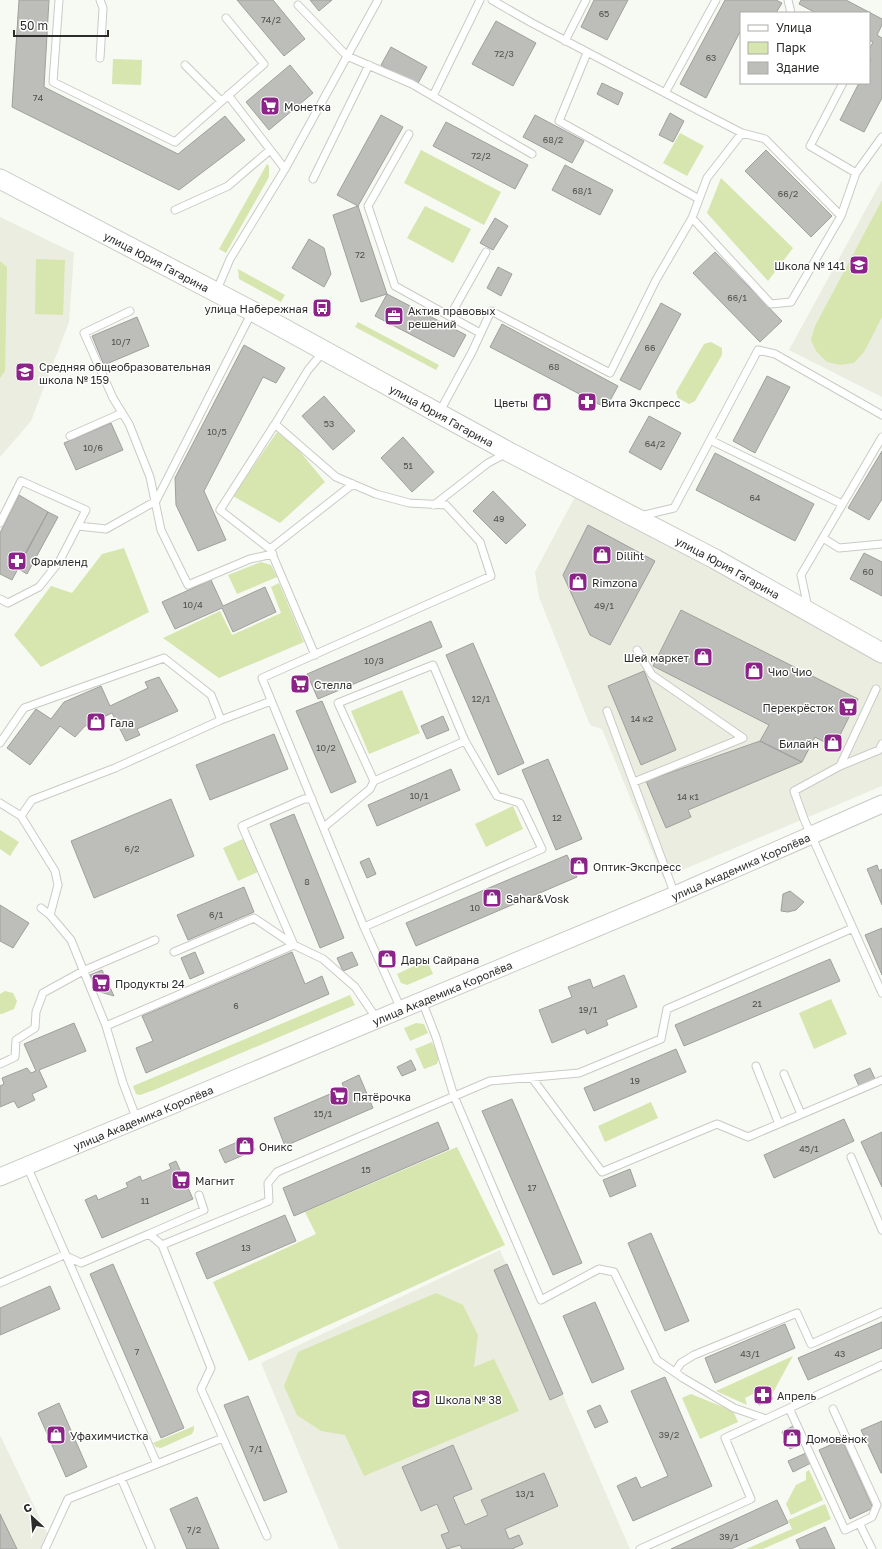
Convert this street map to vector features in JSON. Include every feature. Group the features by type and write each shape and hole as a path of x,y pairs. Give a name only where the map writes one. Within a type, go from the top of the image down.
{"main road":[{"name":"улица Юрия Гагарина","path":"0,179 252,311 509,452 809,611 882,653"}],"street":[{"name":"улица Академика Королёва","path":"0,1177 26,1165 137,1121 421,1000 676,895 882,804"}],"lane":[{"path":"59,0 53,82 175,142 264,64 226,18"},
{"path":"100,0 103,8 100,58"},
{"path":"215,292 230,258 285,169 378,0"},
{"path":"433,96 480,0"},
{"path":"494,0 565,41 742,133 765,139 841,216"},
{"path":"565,41 586,0"},
{"path":"665,93 716,0"},
{"path":"788,0 791,12"},
{"path":"298,5 347,56 412,84 532,154"},
{"path":"588,53 559,121 699,199"},
{"path":"185,65 221,101"},
{"path":"313,179 369,66"},
{"path":"842,84 810,146 856,173"},
{"path":"228,95 285,169"},
{"path":"439,414 491,311 610,372 656,280 692,218 707,178 742,133"},
{"path":"409,134 368,206 395,286 480,333"},
{"path":"692,218 771,304 791,302 841,216 856,173 882,137"},
{"path":"175,210 228,186 270,150"},
{"path":"450,316 486,252"},
{"path":"130,311 84,333 112,398 129,424 150,478 161,530 188,586 250,559 271,552 353,484"},
{"path":"78,526 106,529 156,501 252,311"},
{"path":"315,655 271,552 220,510 308,370 324,350"},
{"path":"636,518 674,508 758,350 775,354 882,415"},
{"path":"70,436 122,413"},
{"path":"275,424 336,477 376,494 409,503 446,506 480,542 491,576 262,678 364,927 401,1009"},
{"path":"809,611 801,575 882,437"},
{"path":"710,440 842,504"},
{"path":"434,505 488,463 509,452"},
{"path":"0,522 21,481 86,510 58,562 39,587 8,603 0,599"},
{"path":"823,538 839,548 882,544"},
{"path":"634,782 743,738 652,675 637,650"},
{"path":"0,743 24,708 164,658 211,696 221,720"},
{"path":"364,927 542,849 520,802 497,796 465,741 433,665 338,702 374,781"},
{"path":"840,766 876,689"},
{"path":"21,816 32,800 115,768 221,720 271,701"},
{"path":"607,711 676,895"},
{"path":"324,827 370,789 374,781 465,741"},
{"path":"882,744 879,750 840,766 794,791 812,836 882,993"},
{"path":"294,945 242,826 304,799 312,799"},
{"path":"0,803 21,816 55,871 58,885 50,915"},
{"path":"41,908 50,915 71,940 82,971 106,1026 123,1083 137,1121"},
{"path":"174,952 254,918 294,945 323,959 355,987 377,1019"},
{"path":"162,1245 270,1201 268,1183 277,1172 490,1080 532,1078 579,1073 661,1039 667,1009 853,928"},
{"path":"0,1064 15,1057 16,1040 35,1028 36,1012 43,993 82,971 155,940"},
{"path":"106,1026 294,945"},
{"path":"421,1000 436,1036 454,1096 541,1300 599,1270 614,1272 657,1360 734,1408 766,1419"},
{"path":"756,1066 779,1124"},
{"path":"784,1074 801,1114"},
{"path":"532,1078 602,1172 717,1124 748,1137 882,1080"},
{"path":"852,1157 882,1230"},
{"path":"26,1165 156,1464"},
{"path":"0,1283 64,1255 81,1263 204,1210 199,1194"},
{"path":"149,1234 162,1245 212,1368 201,1389 266,1536"},
{"path":"675,1372 681,1363 690,1357 797,1313 811,1344 882,1312"},
{"path":"640,1549 751,1500 725,1438 882,1365"},
{"path":"789,1408 845,1530 872,1517 877,1504 833,1409"},
{"path":"45,1549 68,1499 223,1438"},
{"path":"121,1478 151,1548"},
{"path":"859,1523 872,1549"}],"shaded area":[{"name":"Школа № 141","path":"882,180 882,397 789,350"},
{"name":"Средняя общеобразовательная школа № 159","path":"0,217 74,253 69,322 31,421 0,457"},
{"path":"576,495 882,659 882,786 663,878 602,729 590,725 539,597 535,572"},
{"name":"Школа № 38","path":"500,1250 630,1549 339,1549 261,1363"},
{"path":"0,1435 47,1533 40,1549 0,1549"}],"green space":[{"path":"113,59 142,60 141,85 112,84"},
{"path":"680,133 704,146 687,176 663,163"},
{"path":"421,150 501,192 484,225 404,183"},
{"path":"267,164 269,166 269,177 226,253 219,249"},
{"path":"721,178 793,248 768,281 707,213"},
{"name":"Школа № 141","path":"882,200 882,317 864,352 854,363 840,365 827,362 816,351 811,340 815,326"},
{"path":"425,206 471,229 453,263 407,238"},
{"path":"36,259 65,260 63,315 35,314"},
{"path":"0,261 7,267 5,371 0,378"},
{"path":"238,269 285,295 281,302 239,279"},
{"path":"358,322 439,365 436,370 355,327"},
{"path":"711,342 722,348 722,355 695,401 689,404 678,398 676,392 704,344"},
{"path":"277,432 297,448 325,482 280,523 233,496"},
{"path":"124,548 149,612 41,667 14,635 51,586 72,593 102,554"},
{"path":"261,562 271,565 277,577 237,594 228,575"},
{"path":"279,583 304,642 219,678 163,638 220,611 232,635 281,613 271,587"},
{"path":"402,690 420,733 369,754 351,711"},
{"path":"513,806 523,829 486,847 475,824"},
{"path":"0,830 19,842 10,856 0,849"},
{"path":"245,838 260,871 238,881 223,848"},
{"path":"427,960 433,974 407,985 401,983 397,974"},
{"path":"5,991 13,993 17,1001 14,1009 0,1014 0,994"},
{"path":"350,995 355,1005 154,1090 140,1095 136,1094 133,1086"},
{"path":"831,999 847,1034 814,1049 799,1013"},
{"path":"416,1023 424,1024 428,1033 410,1041 404,1028"},
{"path":"432,1042 439,1057 437,1064 424,1069 415,1049"},
{"path":"651,1102 658,1118 605,1142 598,1126"},
{"path":"457,1147 505,1245 249,1361 213,1282 316,1234 305,1212"},
{"path":"436,1293 463,1305 478,1335 474,1367 494,1359 519,1411 364,1476 345,1435 321,1431 297,1415 284,1386 298,1352"},
{"path":"793,1356 771,1396 767,1387 745,1398 747,1405 716,1391"},
{"path":"691,1394 733,1411 738,1422 700,1439 682,1398"},
{"path":"194,1426 192,1434 161,1448 156,1447 153,1443"},
{"path":"809,1470 823,1500 791,1515 786,1504 796,1485 806,1480 806,1472"},
{"path":"825,1504 831,1519 763,1549 746,1549 792,1529 788,1520"}],"building":[{"path":"19,0 49,0 44,87 178,154 225,116 245,140 179,190 12,107"},
{"path":"237,0 273,0 305,39 284,56"},
{"path":"310,0 332,0 319,11"},
{"path":"594,0 628,0 607,40 581,27"},
{"path":"725,0 776,0 782,3 777,12 740,12 740,32 706,98 680,84"},
{"path":"801,0 846,0 869,12 814,12 799,4"},
{"path":"870,13 882,19 882,25 877,35 882,38 882,98 864,132 840,120 858,84 870,84 870,48 873,42 870,40"},
{"path":"496,21 536,43 513,86 472,64"},
{"path":"391,47 427,67 417,85 381,65"},
{"path":"290,65 313,93 269,130 246,102"},
{"path":"602,83 623,93 618,105 597,94"},
{"path":"670,113 684,121 673,142 659,135"},
{"path":"381,115 403,127 358,206 337,195"},
{"path":"535,115 584,141 572,163 523,137"},
{"path":"446,122 528,165 515,189 433,146"},
{"path":"766,150 832,216 811,237 745,171"},
{"path":"565,165 613,190 600,215 552,190"},
{"path":"358,206 387,294 361,302 333,215"},
{"path":"495,218 508,226 493,250 480,243"},
{"path":"309,239 324,248 331,274 324,287 292,268"},
{"path":"715,252 782,321 760,342 693,273"},
{"path":"498,267 512,274 501,296 487,288"},
{"path":"387,294 466,335 454,357 375,316"},
{"path":"661,303 681,314 640,390 620,380"},
{"path":"137,317 149,346 104,365 92,336"},
{"path":"502,324 618,386 606,408 490,347"},
{"path":"244,345 285,368 276,383 263,377 204,491 226,540 198,551 176,505 175,478"},
{"path":"767,376 790,387 755,453 733,441"},
{"path":"324,396 355,431 333,450 302,416"},
{"name":"Цветы","path":"538,396 550,402 546,408 535,402"},
{"path":"649,416 681,433 661,470 629,452"},
{"path":"111,423 123,450 76,470 64,443"},
{"path":"403,437 434,472 412,492 381,458"},
{"path":"882,451 882,499 869,520 848,508"},
{"path":"715,453 814,504 795,541 696,490"},
{"path":"493,491 526,525 506,544 473,511"},
{"path":"19,495 48,512 12,580 0,574 0,533"},
{"path":"48,512 58,517 27,574 17,568"},
{"path":"588,525 655,561 610,645 590,635 563,575"},
{"path":"864,553 882,562 882,596 850,579"},
{"path":"211,580 223,606 265,587 276,612 233,632 222,608 175,629 162,602"},
{"path":"681,610 858,699 834,747 815,737 802,762 760,741 769,725 653,666"},
{"path":"431,621 442,647 318,699 307,674"},
{"path":"473,643 524,763 498,775 446,655"},
{"path":"644,671 676,750 641,765 608,686"},
{"name":"Стелла","path":"304,676 309,686 296,692 291,682"},
{"path":"159,677 178,711 137,729 140,735 126,741 112,713 85,726 75,737 60,726 30,765 7,748 36,709 51,719 64,702 101,686 110,706 148,688 145,682"},
{"path":"322,701 356,782 331,793 296,711"},
{"path":"443,716 449,730 427,739 421,726"},
{"path":"274,734 288,769 210,800 196,765"},
{"path":"760,741 802,762 688,810 691,817 666,828 646,781"},
{"path":"548,759 582,839 556,850 522,770"},
{"path":"451,769 460,790 377,826 368,805"},
{"path":"171,799 194,856 94,898 71,841"},
{"path":"294,814 344,938 320,948 270,824"},
{"path":"567,855 577,877 416,946 406,923"},
{"path":"369,858 376,874 367,878 360,862"},
{"path":"877,865 879,871 882,869 882,905 867,869"},
{"path":"244,887 254,912 188,940 177,915"},
{"path":"790,891 804,902 796,910 788,912 781,911 783,894"},
{"path":"0,905 29,923 13,948 0,941"},
{"path":"882,928 882,975 865,935"},
{"path":"195,952 204,973 190,979 181,958"},
{"path":"292,952 305,984 322,976 329,994 146,1073 136,1048 153,1041 142,1016"},
{"path":"352,952 358,965 343,971 337,958"},
{"path":"830,959 840,981 684,1046 675,1025"},
{"name":"Продукты 24","path":"102,970 114,996 97,991 90,975"},
{"path":"624,975 637,1007 606,1020 608,1025 587,1034 585,1029 552,1043 539,1010 572,997 568,987 590,979 593,988"},
{"path":"74,1023 86,1051 39,1070 47,1087 32,1094 35,1100 18,1108 14,1101 0,1107 0,1086 4,1084 2,1078 27,1068 31,1073 36,1071 24,1044"},
{"path":"676,1049 686,1072 594,1111 584,1088"},
{"path":"411,1060 416,1070 402,1076 397,1067"},
{"path":"870,1068 875,1079 859,1086 854,1075"},
{"path":"359,1075 373,1108 285,1146 274,1118 344,1088 342,1083"},
{"path":"512,1099 582,1263 553,1275 482,1111"},
{"path":"844,1119 854,1141 774,1178 764,1155"},
{"path":"438,1122 449,1149 294,1216 283,1188"},
{"path":"882,1132 882,1187 861,1142"},
{"path":"249,1137 255,1150 225,1163 219,1150"},
{"path":"176,1161 193,1199 102,1238 85,1200 96,1195 98,1200 128,1187 126,1183 140,1176 142,1181 171,1169 169,1164"},
{"path":"630,1169 636,1186 610,1197 603,1180"},
{"path":"285,1215 296,1241 207,1279 196,1253"},
{"path":"651,1233 689,1321 665,1331 628,1243"},
{"path":"113,1264 184,1428 161,1438 90,1274"},
{"path":"507,1264 563,1394 550,1400 494,1270"},
{"path":"50,1286 60,1309 0,1335 0,1308"},
{"path":"595,1302 624,1369 592,1383 563,1316"},
{"path":"882,1322 882,1348 808,1380 798,1358"},
{"path":"785,1324 795,1348 715,1383 705,1358"},
{"path":"665,1377 712,1486 633,1521 617,1486 636,1477 641,1488 668,1476 631,1391"},
{"name":"Апрель","path":"767,1387 773,1399 759,1405 754,1393"},
{"path":"248,1396 287,1492 264,1501 224,1405"},
{"path":"59,1403 87,1467 66,1477 38,1413"},
{"path":"600,1405 608,1422 595,1428 587,1411"},
{"path":"882,1421 882,1473 881,1473 861,1430"},
{"name":"Домовёнок","path":"793,1426 802,1443 790,1449 782,1432"},
{"path":"842,1440 873,1508 850,1519 819,1450"},
{"path":"453,1445 472,1489 453,1497 465,1525 488,1515 481,1500 544,1473 558,1506 505,1529 509,1539 519,1535 523,1544 512,1549 462,1549 460,1545 447,1549 441,1535 449,1532 437,1504 421,1511 402,1467"},
{"path":"806,1453 811,1463 793,1472 788,1461"},
{"path":"197,1497 219,1549 187,1549 170,1509"},
{"path":"777,1500 788,1523 731,1549 671,1549"},
{"path":"0,1514 17,1549 0,1549"},
{"path":"825,1527 835,1549 800,1549 796,1540"}],"place":[{"name":"Монетка","path":"270,106"},
{"name":"Школа № 141","path":"859,265"},
{"name":"улица Набережная","path":"322,308"},
{"name":"Актив правовых решений","path":"394,316"},
{"name":"Средняя общеобразовательная школа № 159","path":"25,372"},
{"name":"Цветы","path":"542,402"},
{"name":"Вита Экспресс","path":"587,402"},
{"name":"Diliht","path":"602,555"},
{"name":"Фармленд","path":"17,561"},
{"name":"Rimzona","path":"578,582"},
{"name":"Шей маркет","path":"703,657"},
{"name":"Чио Чио","path":"754,671"},
{"name":"Стелла","path":"300,684"},
{"name":"Перекрёсток","path":"848,707"},
{"name":"Гала","path":"96,722"},
{"name":"Билайн","path":"833,743"},
{"name":"Оптик-Экспресс","path":"579,866"},
{"name":"Sahar&Vosk","path":"492,898"},
{"name":"Дары Сайрана","path":"387,959"},
{"name":"Продукты 24","path":"101,983"},
{"name":"Пятёрочка","path":"339,1096"},
{"name":"Оникс","path":"245,1146"},
{"name":"Магнит","path":"181,1180"},
{"name":"Апрель","path":"763,1395"},
{"name":"Школа № 38","path":"421,1399"},
{"name":"Уфахимчистка","path":"56,1435"},
{"name":"Домовёнок","path":"792,1438"}]}
